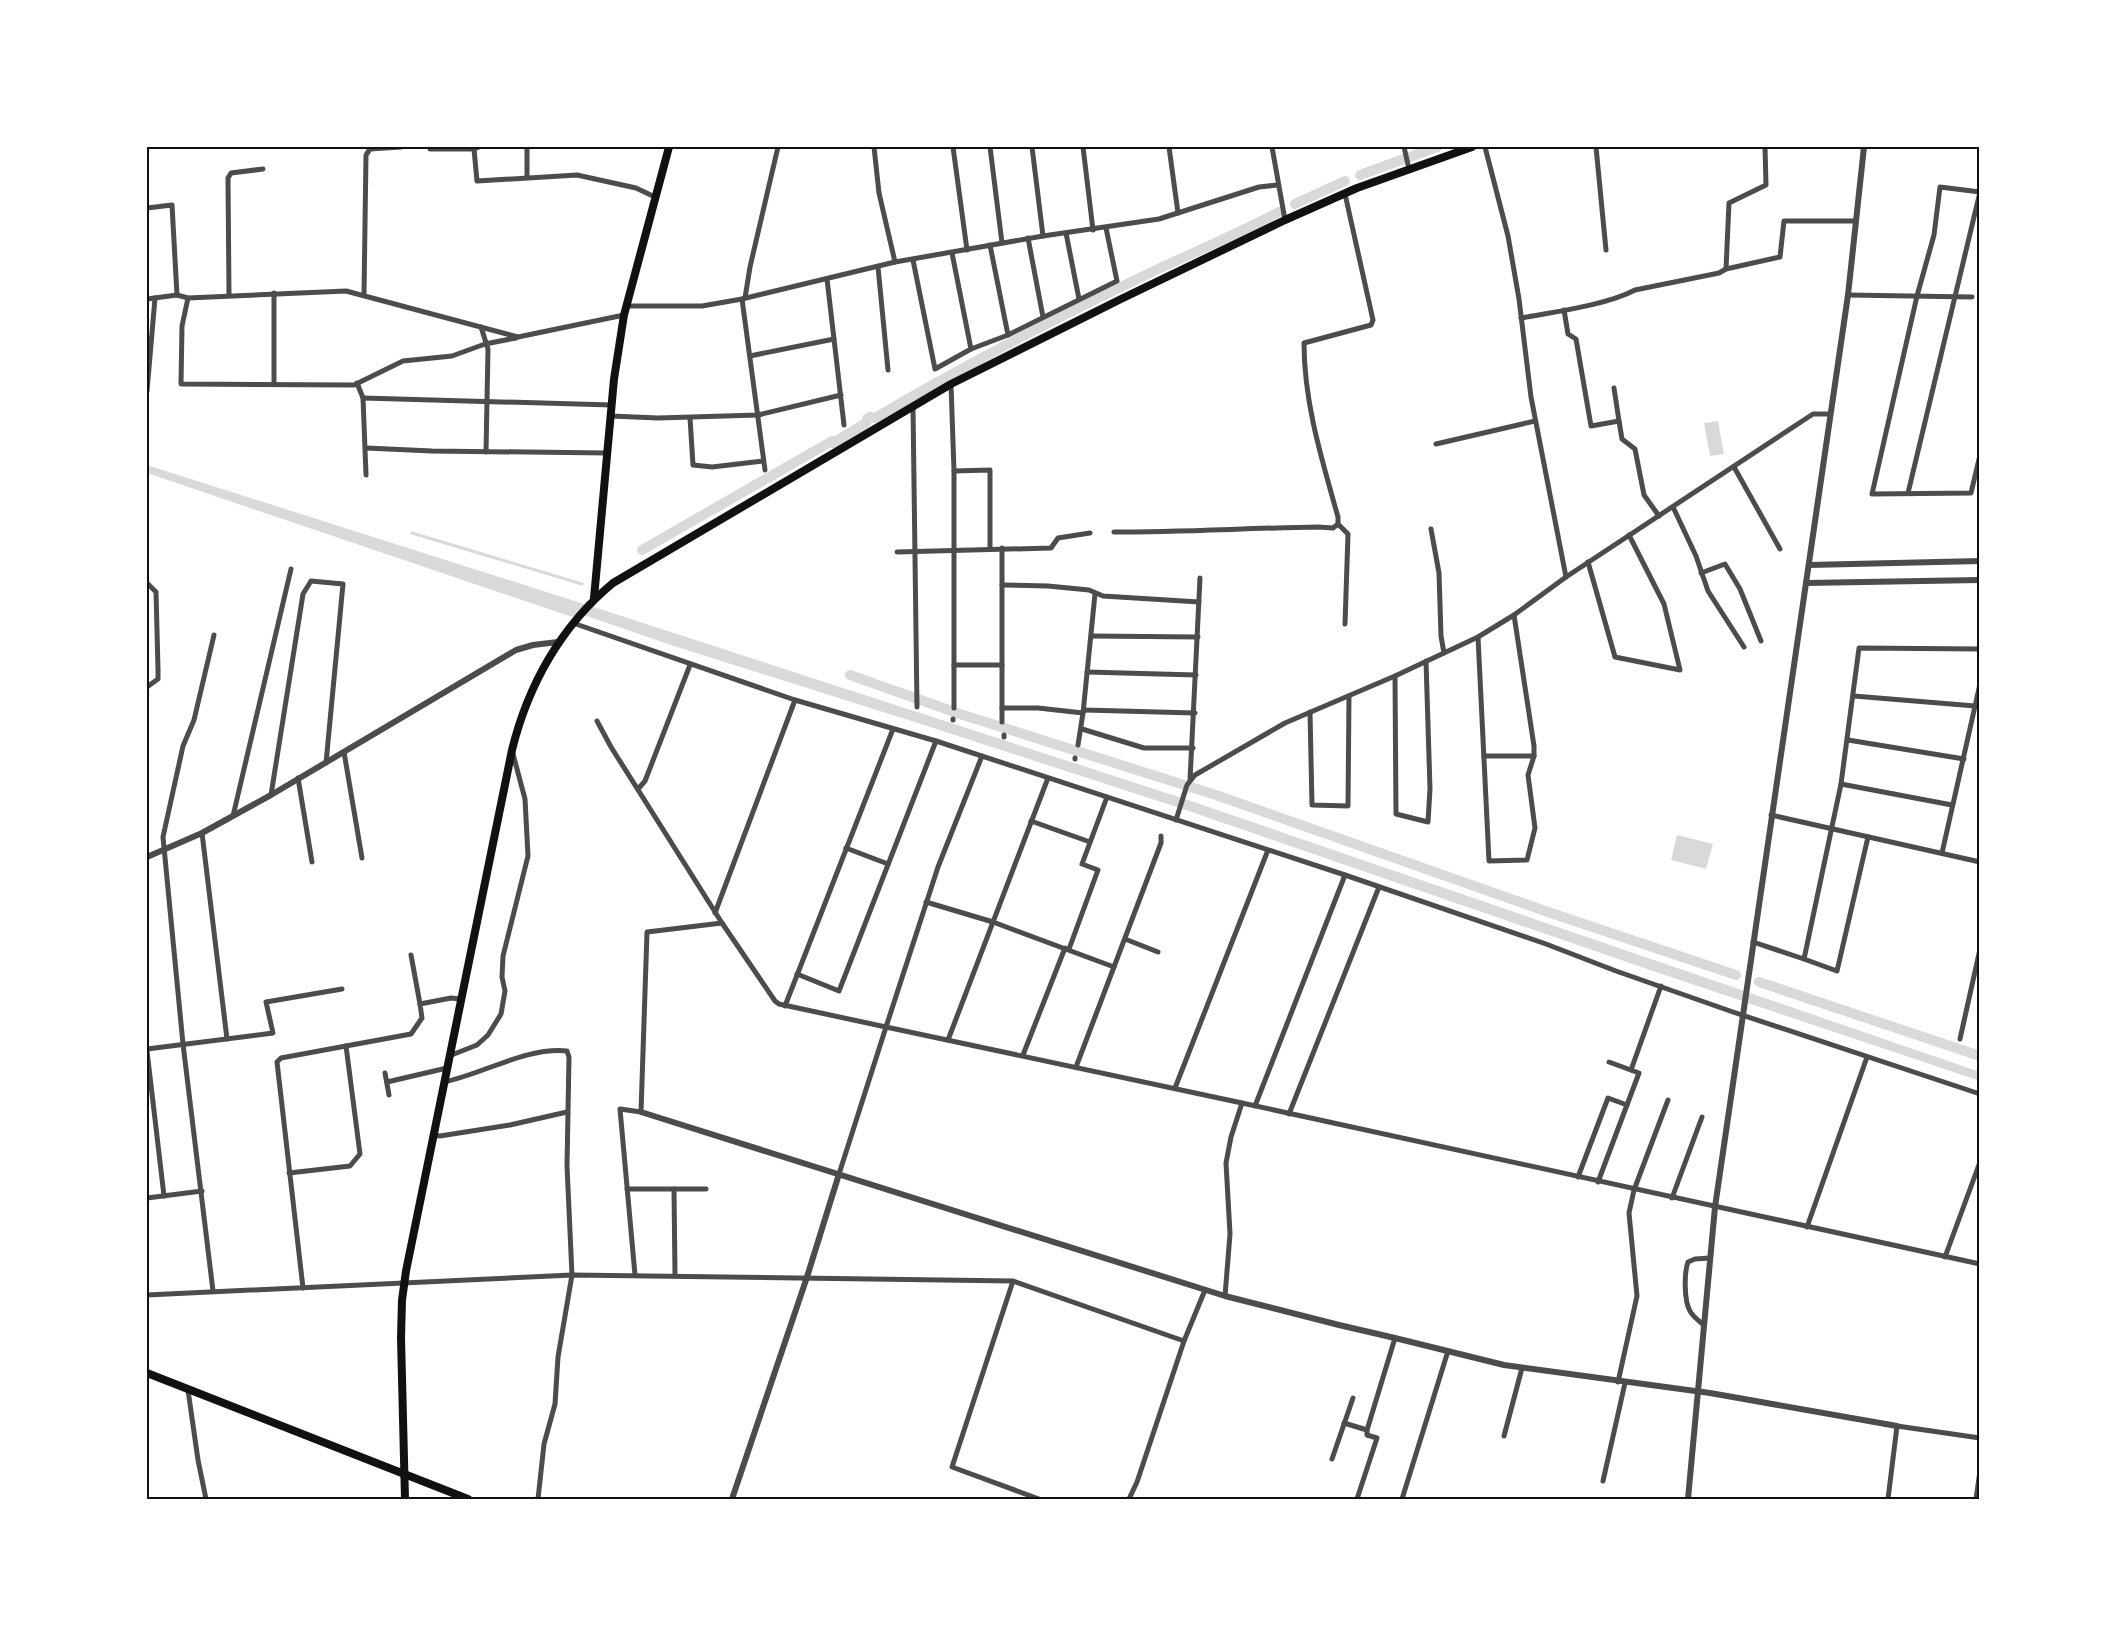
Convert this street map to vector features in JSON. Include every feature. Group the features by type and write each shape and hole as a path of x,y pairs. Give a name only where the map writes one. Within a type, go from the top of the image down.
{"main road":[{"path":"592,600 612,405 624,315 669,147"},
{"path":"405,1499 401,1338 404,1284 512,750 523,711 542,669 558,642 592,600 613,583 951,384 1285,220 1408,165 1472,147"},
{"path":"147,1373 468,1499"}],"street":[{"path":"364,295 366,155 370,149 401,147"},
{"path":"430,147 430,149 477,148 477,181 577,175 636,188 655,196"},
{"path":"527,147 527,177"},
{"path":"765,470 743,298 778,147"},
{"path":"874,147 879,193 896,262"},
{"path":"953,147 967,250"},
{"path":"990,147 1002,243"},
{"path":"1032,147 1043,236"},
{"path":"1083,147 1093,230"},
{"path":"1169,147 1178,213"},
{"path":"1272,147 1285,220"},
{"path":"1485,147 1508,236 1535,421 1566,577"},
{"path":"1596,147 1606,250"},
{"path":"1726,269 1729,203 1766,185 1765,147"},
{"path":"1688,1499 1715,1207 1848,295 1864,147"},
{"path":"1405,150 1408,165"},
{"path":"229,295 228,178 231,173 263,169"},
{"path":"627,306 702,306 896,262 1028,238 1159,219 1258,187 1278,185"},
{"path":"1908,493 1953,297 1980,192 1940,188 1934,235 1917,296 1872,494 1980,493"},
{"path":"1345,194 1373,320 1371,325 1304,343 1304,373 1317,445 1338,524 1348,534 1345,624"},
{"path":"147,208 172,206 177,295"},
{"path":"1521,318 1624,296 1635,290 1719,273 1726,269 1780,257 1784,221 1856,221"},
{"path":"913,260 935,369 971,349 1008,335 1118,281 1106,228"},
{"path":"1066,234 1079,299"},
{"path":"1028,238 1043,317"},
{"path":"990,245 1008,335"},
{"path":"952,253 971,349"},
{"path":"878,267 888,370"},
{"path":"827,279 844,425"},
{"path":"147,299 177,295 188,298 346,291 518,338"},
{"path":"274,293 274,384"},
{"path":"1848,295 1972,297"},
{"path":"147,391 155,298"},
{"path":"188,298 182,326 181,384 354,385 404,360 452,356 486,344 624,315"},
{"path":"1564,310 1568,334 1576,339 1591,426 1620,421"},
{"path":"480,327 488,349 486,452"},
{"path":"750,356 834,339"},
{"path":"357,383 363,398 366,475"},
{"path":"951,384 954,471 954,708"},
{"path":"1614,388 1622,439 1635,449 1644,495 1659,516"},
{"path":"611,416 758,415 841,395"},
{"path":"363,398 612,405"},
{"path":"914,407 917,705"},
{"path":"1188,785 1256,739 1310,712 1478,637 1813,414 1830,414"},
{"path":"690,417 693,465 712,467 763,461"},
{"path":"1436,444 1535,421"},
{"path":"366,448 607,453"},
{"path":"1971,493 1980,455"},
{"path":"1734,467 1780,549"},
{"path":"954,471 990,470 990,549"},
{"path":"1673,507 1696,555 1708,591 1744,647"},
{"path":"1114,532 1173,533 1226,528 1318,526 1333,528 1338,524"},
{"path":"1431,529 1439,573 1441,636 1444,653"},
{"path":"897,552 1050,548 1058,538 1090,533"},
{"path":"1588,562 1615,657 1680,670 1664,604 1629,535"},
{"path":"1002,548 1002,722"},
{"path":"1809,565 1980,561"},
{"path":"1701,573 1725,564 1740,589 1761,641"},
{"path":"233,816 291,569"},
{"path":"1176,820 1188,785 1192,748 1200,578"},
{"path":"1806,583 1980,580"},
{"path":"271,795 303,594 310,581 343,584 326,763"},
{"path":"147,583 156,592 158,679 147,687"},
{"path":"1002,585 1048,586 1089,590 1095,594 1152,601 1199,603"},
{"path":"1078,745 1084,712 1095,594"},
{"path":"1478,637 1490,861 1527,860 1535,828 1528,775 1534,756 1514,615"},
{"path":"574,622 690,665 795,700 936,741 1379,887 1742,1015 1980,1094"},
{"path":"213,1291 183,1044 163,837 183,746 194,720 214,635"},
{"path":"1091,636 1198,637"},
{"path":"147,857 202,832 271,795 516,650 558,642"},
{"path":"1804,959 1841,784 1859,648 1980,649"},
{"path":"1395,676 1396,814 1428,822 1430,789 1426,661"},
{"path":"638,789 645,781 690,665"},
{"path":"954,665 1002,665"},
{"path":"1087,672 1196,675"},
{"path":"1942,853 1980,684"},
{"path":"1310,712 1312,805 1348,806 1349,696"},
{"path":"1854,696 1975,706"},
{"path":"715,913 795,700"},
{"path":"1002,708 1084,712 1195,713"},
{"path":"597,721 715,913 774,1001 786,1006 1023,1055 1980,1264"},
{"path":"786,1006 893,729"},
{"path":"1082,729 1144,748 1192,748"},
{"path":"1848,740 1964,759"},
{"path":"797,974 839,991 936,741"},
{"path":"449,1056 477,1045 488,1035 501,1014 504,991 503,956 528,856 525,799 512,750"},
{"path":"344,752 362,858"},
{"path":"732,1499 807,1277 926,902 982,756"},
{"path":"1484,756 1534,756"},
{"path":"298,778 312,862"},
{"path":"948,1040 1048,778"},
{"path":"1841,784 1952,805"},
{"path":"1023,1055 1098,870 1082,864 1107,797"},
{"path":"1771,815 1980,862"},
{"path":"1032,821 1090,842"},
{"path":"202,832 227,1040"},
{"path":"1076,1067 1161,843 1161,837"},
{"path":"1753,942 1837,971 1868,837"},
{"path":"846,848 888,864"},
{"path":"1174,1088 1268,850"},
{"path":"1255,1106 1345,876"},
{"path":"1289,1114 1379,887"},
{"path":"926,902 993,922 1114,967"},
{"path":"640,1112 646,932 722,923"},
{"path":"1125,939 1158,952"},
{"path":"1960,1039 1980,949"},
{"path":"303,1288 277,1062 281,1058 411,1034 422,1018 411,955"},
{"path":"1631,1070 1661,986"},
{"path":"164,1196 147,1050 273,1033 266,1002 342,988"},
{"path":"420,1004 451,998 460,999"},
{"path":"289,1173 350,1166 360,1154 346,1046"},
{"path":"444,1082 521,1058 549,1052 567,1051 569,1057 567,1177 572,1275 558,1357 555,1404 544,1444 538,1499"},
{"path":"1807,1227 1867,1057"},
{"path":"1598,1182 1639,1073 1609,1062"},
{"path":"387,1082 447,1068"},
{"path":"385,1072 389,1095"},
{"path":"1578,1177 1608,1098 1627,1105"},
{"path":"1618,1382 1637,1296 1629,1213 1634,1190 1668,1100"},
{"path":"1225,1296 1230,1234 1226,1163 1231,1137 1242,1103"},
{"path":"634,1275 620,1109 640,1112 1205,1290 1339,1326 1504,1365 1710,1393 1897,1426 1980,1438"},
{"path":"434,1135 510,1125 567,1112"},
{"path":"1672,1198 1702,1117"},
{"path":"1945,1257 1980,1162"},
{"path":"627,1189 706,1189"},
{"path":"674,1189 675,1275"},
{"path":"147,1198 202,1191"},
{"path":"1704,1325 1691,1314 1688,1308 1685,1269 1688,1262 1710,1258"},
{"path":"147,1295 572,1275 1012,1281 1184,1341"},
{"path":"1012,1281 952,1467 1039,1499"},
{"path":"1129,1499 1137,1482 1184,1341 1205,1290"},
{"path":"1357,1499 1377,1438 1367,1435 1395,1338"},
{"path":"1402,1499 1448,1351"},
{"path":"1504,1436 1522,1368"},
{"path":"1603,1481 1626,1383"},
{"path":"188,1390 206,1499"},
{"path":"1332,1459 1353,1398"},
{"path":"1344,1423 1368,1430"},
{"path":"1888,1499 1897,1426"},
{"path":"1976,1499 1980,1471"}],"shaded area":[{"path":"1718,421 1724,454 1710,456 1704,423"},
{"path":"147,465 1191,801 1980,1072 1980,1081 1186,810 674,646 578,613 572,617 147,473"},
{"path":"1677,835 1713,844 1706,869 1671,860"}],"waterway":[{"path":"1360,175 1437,147"},
{"path":"1295,204 1345,181"},
{"path":"642,550 832,441 833,443 866,423 870,417 875,418 1084,305 1279,212"},
{"path":"412,533 582,584"},
{"path":"850,675 960,714 1219,796 1548,912 1736,975"},
{"path":"1759,982 1980,1056"}]}
